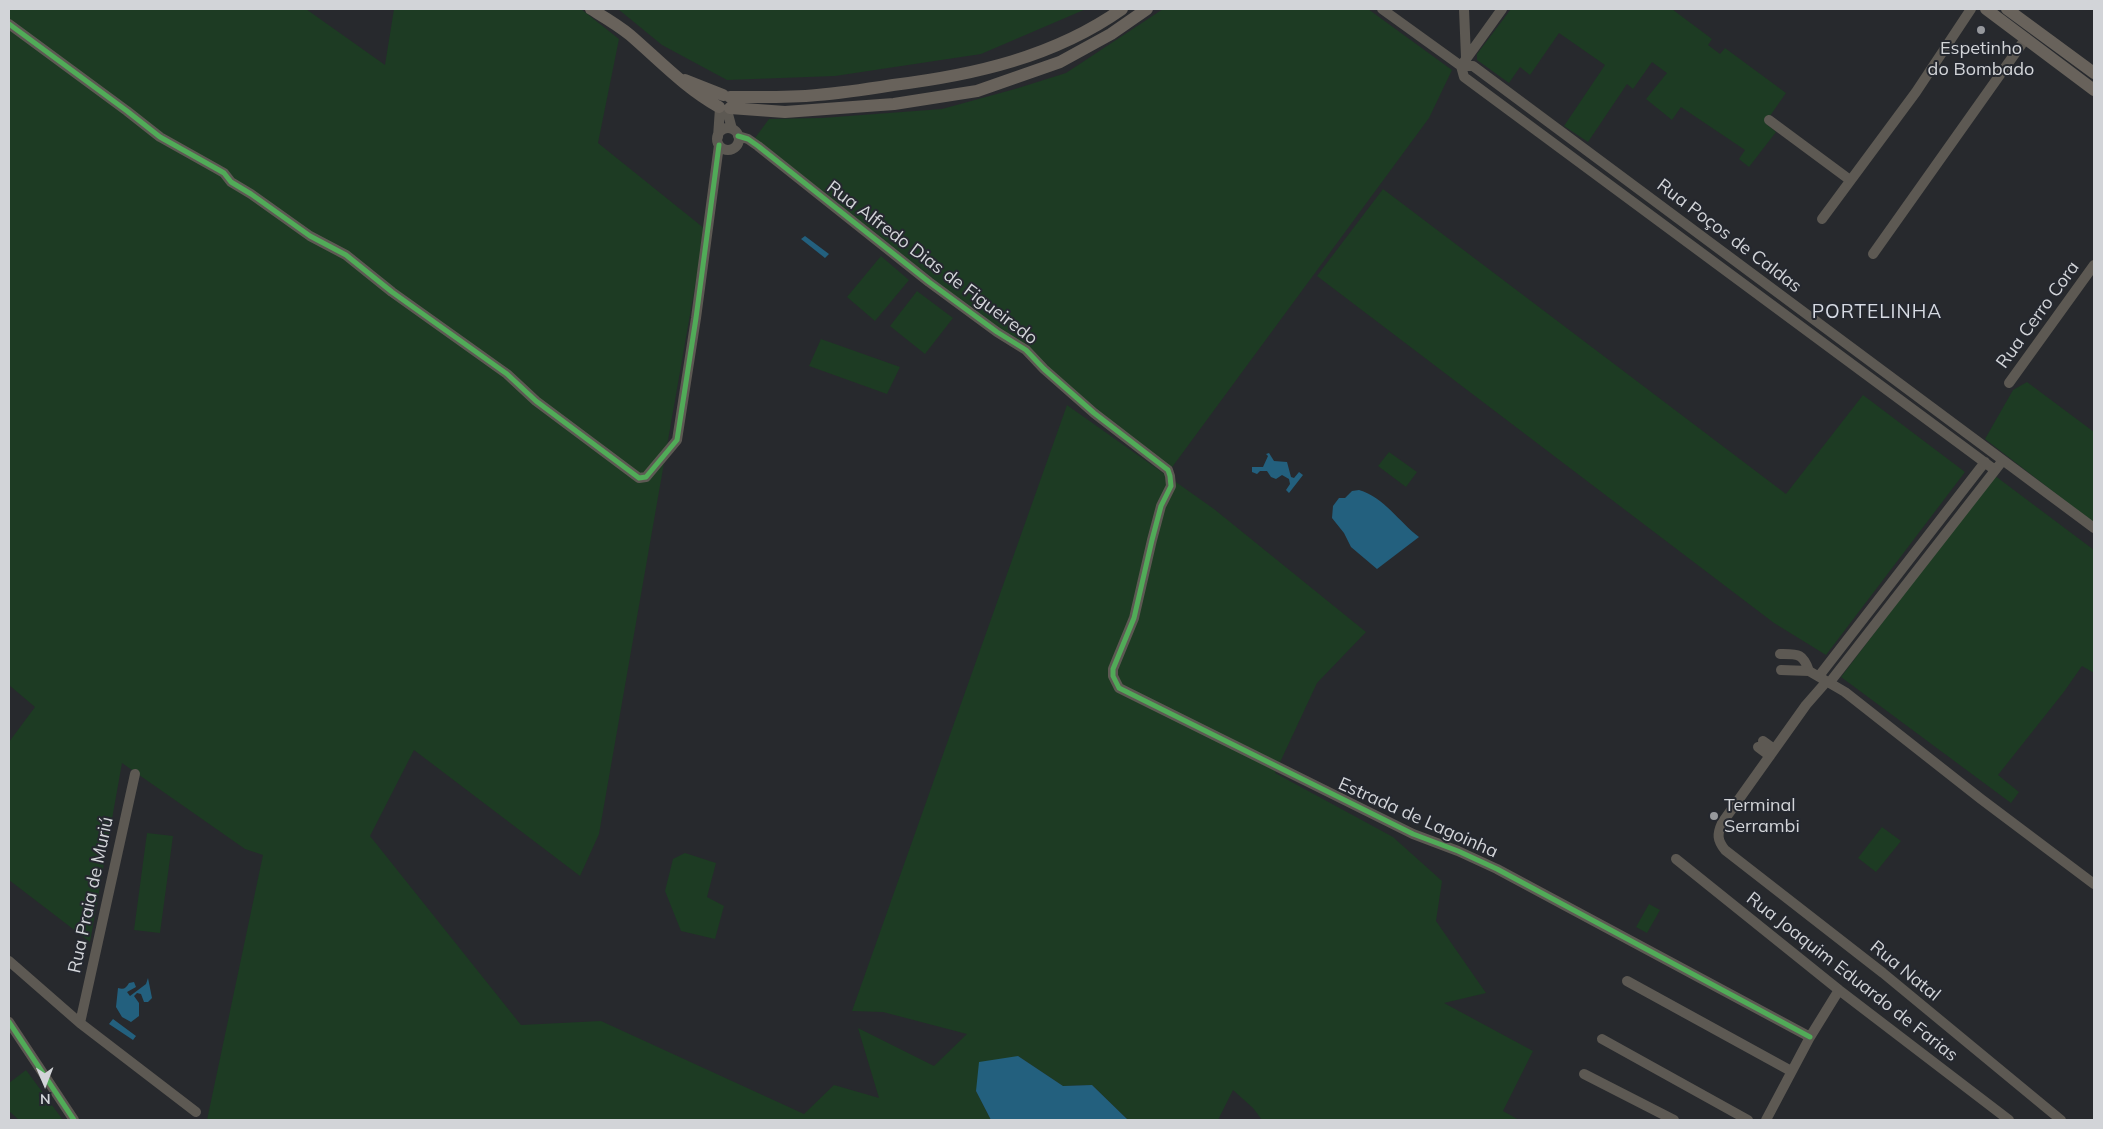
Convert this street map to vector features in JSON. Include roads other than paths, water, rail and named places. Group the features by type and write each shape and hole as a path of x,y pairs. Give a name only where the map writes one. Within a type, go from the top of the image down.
{"main road":[{"path":"591,9 628,34 672,74 725,104 785,112 894,104 977,92 1060,62 1112,34 1147,9"},
{"path":"725,104 818,95 970,73 1003,65 1044,51 1073,38 1122,9"},
{"path":"1986,9 2094,90"},
{"path":"2007,9 2094,73"}],"street":[{"path":"1463,62 1464,9"},
{"path":"1463,62 1502,9"},
{"path":"1822,219 1916,92 1971,9"},
{"name":"Rua Poços de Caldas","path":"1385,10 1463,62 1472,66 2094,528"},
{"path":"9,24 128,111 146,127 218,169 231,182 310,236 346,255 392,292 507,374 536,401 639,478 646,477 677,440 696,318 718,141 725,104"},
{"path":"1873,254 2026,38"},
{"name":"Rua Poços de Caldas","path":"1463,62 1464,77 1995,470"},
{"path":"718,141 726,150 731,150 738,145 725,104"},
{"path":"1769,120 1850,180"},
{"path":"718,141 723,130 735,133"},
{"name":"Rua Alfredo Dias de Figueiredo","path":"735,133 758,146 929,282 996,332 1026,350 1044,369 1094,413 1168,470 1171,486 1161,506 1134,618 1117,659"},
{"name":"Rua Cerro Cora","path":"2009,383 2094,266"},
{"path":"1761,744 1772,753 1806,704 2003,460"},
{"path":"1825,680 1984,462"},
{"path":"1780,654 1801,656 1806,660 1809,671"},
{"name":"Estrada de Lagoinha","path":"1117,659 1113,669 1113,676 1116,684 1123,691 1413,834 1458,851 1497,869 1810,1037"},
{"path":"1781,670 1809,671 1872,712 1981,799 2094,884"},
{"name":"Rua Natal","path":"1772,753 1720,829 1718,841 1725,850 1883,973 2061,1120"},
{"name":"Rua Praia de Muriú","path":"80,1023 135,774"},
{"name":"Rua Joaquim Eduardo de Farias","path":"1676,859 1839,990 2009,1120"},
{"path":"9,961 80,1023 196,1112"},
{"path":"1627,981 1791,1071"},
{"path":"1766,1120 1810,1037 1839,990"},
{"path":"9,1022 74,1120"},
{"path":"1602,1039 1748,1120"},
{"path":"1584,1074 1674,1120"}],"water":[{"path":"805,236 829,254 825,258 801,239"},
{"path":"1269,453 1274,461 1287,462 1291,477 1294,478 1299,472 1303,475 1289,493 1286,490 1290,484 1289,479 1282,475 1276,479 1271,477 1267,471 1260,471 1257,474 1252,472 1252,467 1263,467 1268,456 1266,454"},
{"path":"1359,490 1368,493 1384,504 1419,537 1377,569 1351,547 1344,533 1332,518 1333,506 1339,498 1345,498 1352,491"},
{"path":"148,978 152,998 148,1002 144,1002 141,994 137,993 134,996 139,1003 139,1016 131,1022 122,1017 116,1007 118,988 123,989 129,983 134,982 136,987 127,992 130,996 146,984"},
{"path":"113,1019 136,1036 133,1040 109,1024"},
{"path":"1018,1056 1063,1086 1092,1085 1128,1120 991,1120 976,1091 979,1062"}],"place":[{"name":"Espetinho do Bombado","path":"1981,30"},
{"name":"Terminal Serrambi","path":"1714,816"}],"district":[{"name":"PORTELINHA","path":"1877,312"}]}
